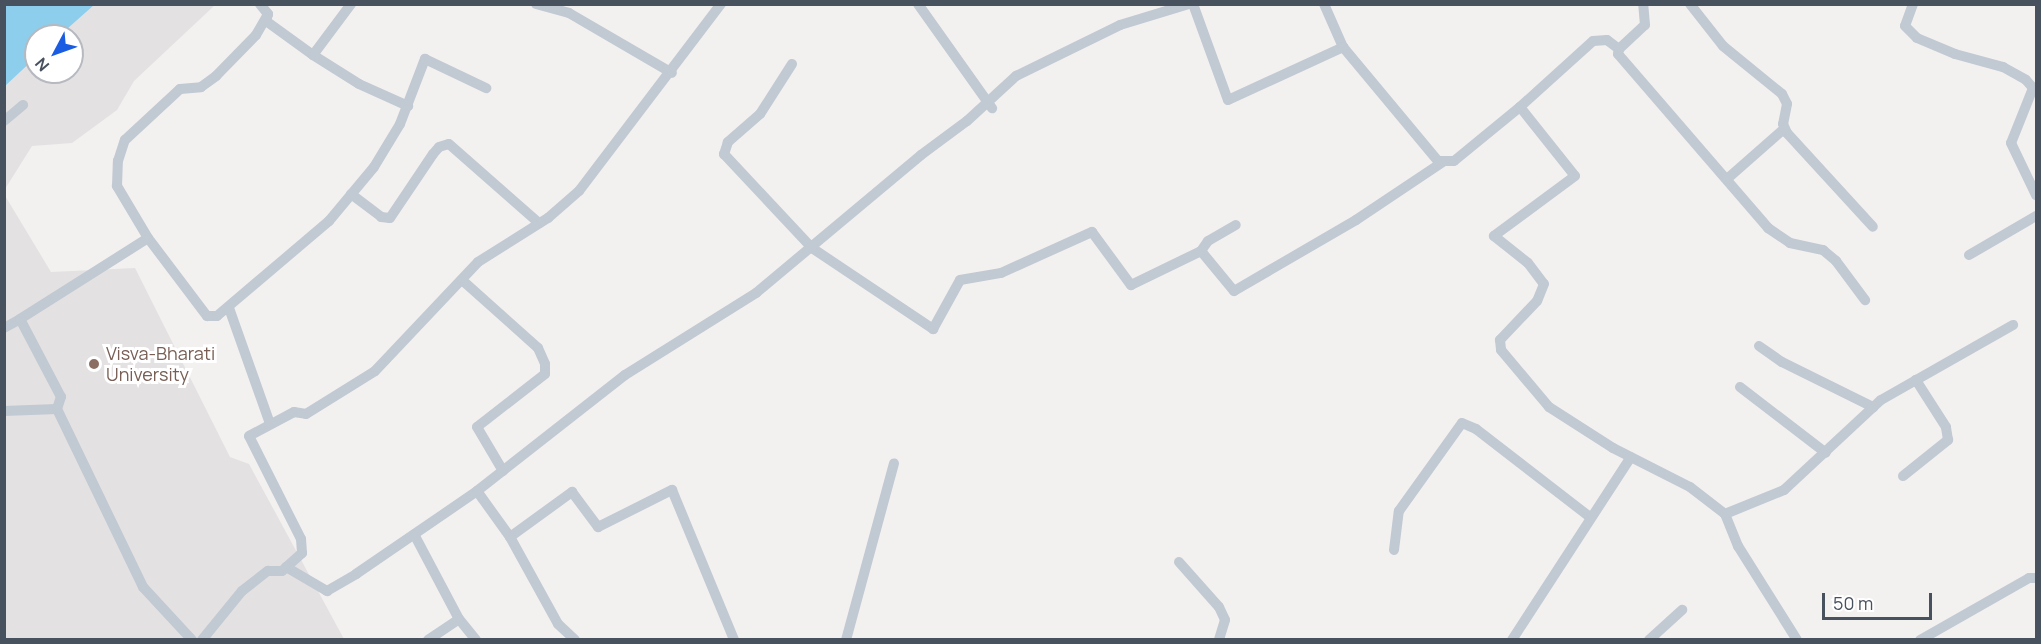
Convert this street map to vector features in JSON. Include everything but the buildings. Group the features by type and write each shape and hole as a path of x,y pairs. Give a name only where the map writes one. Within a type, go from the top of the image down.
{"street":[{"path":"260,4 268,14"},
{"path":"313,55 351,4"},
{"path":"536,4 569,14 672,73"},
{"path":"202,639 242,591 268,571 286,567 302,553 301,539 249,436 294,412 306,414 375,371 478,262 539,223 579,191 672,73 721,4"},
{"path":"918,4 990,105"},
{"path":"286,567 327,591 415,536 477,491 625,375 756,293 990,105 1016,76 1120,25 1191,4 1228,100 1343,47"},
{"path":"1324,4 1343,47 1413,127 1438,160 1444,161 1454,161 1520,107 1593,41 1607,40 1619,49"},
{"path":"1643,4 1645,25 1619,49 1618,54 1778,236 1790,243 1823,250 1836,261 1865,300"},
{"path":"1690,4 1723,46 1782,94 1787,104 1784,129 1727,179"},
{"path":"1913,4 1905,26 1917,38 1954,54 2003,67 2026,80 2032,88 2011,143 2037,195"},
{"path":"268,14 266,21 313,55 359,84 408,106"},
{"path":"268,14 256,35 216,76 201,87 180,89 125,140 118,161 117,186 148,238 207,316 217,316 229,308 329,221 374,167 408,106 424,59 486,88"},
{"path":"792,64 760,114 728,142 724,154 812,248 933,329 960,280 1001,273 1036,261 1092,232 1131,285 1201,251 1208,241 1236,225"},
{"path":"4,121 23,105"},
{"path":"1520,107 1575,176 1494,236 1528,263 1544,284 1537,301 1500,340 1501,350 1549,407 1632,457 1690,487 1725,514 1738,546 1797,639"},
{"path":"1784,129 1802,154 1873,227"},
{"path":"351,194 381,217 390,218 433,154 439,147 449,144 539,223"},
{"path":"1201,251 1234,291 1356,220 1444,161"},
{"path":"1969,255 2037,216"},
{"path":"4,328 148,238"},
{"path":"462,280 538,348 545,364 546,374 477,427 503,471"},
{"path":"229,308 270,424"},
{"path":"20,319 61,397 57,409 143,587 192,639"},
{"path":"1725,514 1784,490 1873,407 2013,325"},
{"path":"1759,346 1782,362 1873,407"},
{"path":"1903,476 1948,440 1946,427 1916,380"},
{"path":"1740,387 1826,453"},
{"path":"4,411 57,409"},
{"path":"1394,550 1399,511 1462,423 1476,429 1590,517"},
{"path":"1512,639 1590,517 1632,457"},
{"path":"846,639 894,462"},
{"path":"510,537 572,492 598,527 672,490 734,639"},
{"path":"477,491 510,537 558,624 575,639"},
{"path":"415,536 459,619 476,639"},
{"path":"1179,562 1219,607 1225,620 1219,639"},
{"path":"1920,639 2029,578 2037,578"},
{"path":"1649,639 1682,610"},
{"path":"428,639 459,619"}],"shaded area":[{"path":"5,5 215,5 134,81 117,110 72,143 32,146 5,189"},
{"name":"Visva-Bharati University","path":"4,194 51,272 135,268 230,457 249,464 344,639 5,639"}],"water":[{"path":"5,4 94,4 73,24 24,24 24,68 5,86"}],"place":[{"name":"Visva-Bharati University","path":"94,364"}]}
